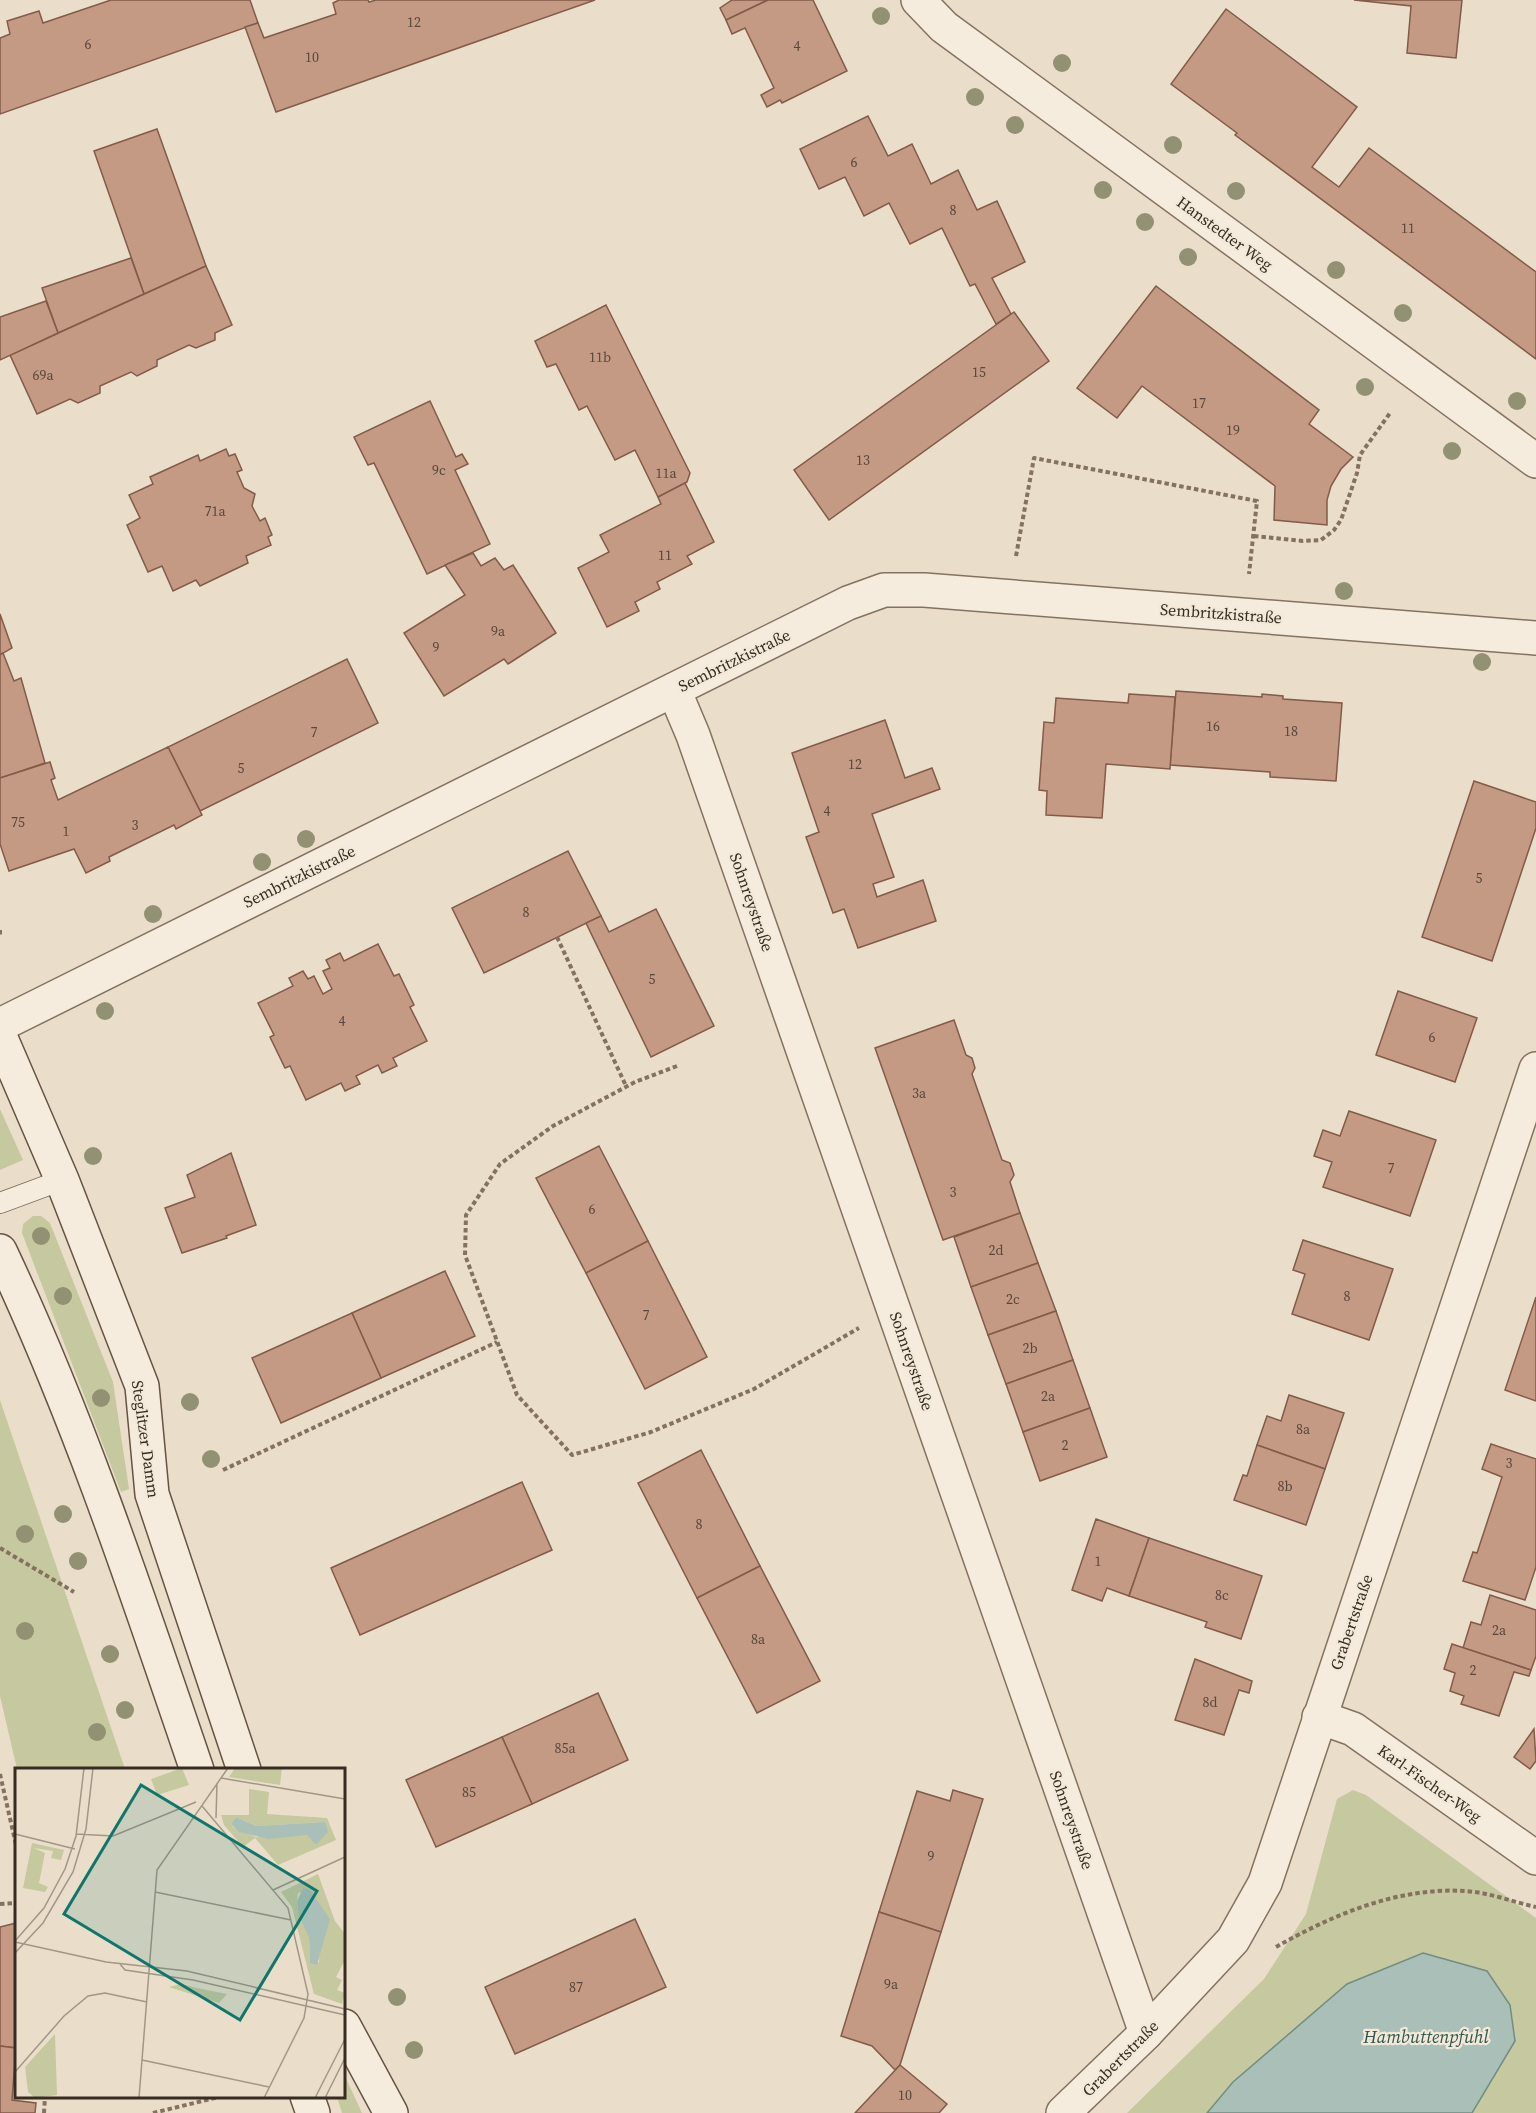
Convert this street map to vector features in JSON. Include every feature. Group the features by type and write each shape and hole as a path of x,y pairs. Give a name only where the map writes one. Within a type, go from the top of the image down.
{"street":[{"name":"Hanstedter Weg","path":"918,0 944,27 1536,461"},
{"name":"Sembritzkistraße","path":"0,1025 848,603 884,590 924,590 1536,638"},
{"name":"Sohnreystraße","path":"674,690 705,768 1146,2033"},
{"name":"Steglitzer Damm","path":"0,1036 62,1180 142,1386 152,1494 243,1768"},
{"name":"Grabertstraße","path":"1063,2113 1146,2033 1233,1940 1265,1883 1536,1069"},
{"path":"0,1251 41,1338 98,1483 196,1768"},
{"name":"Karl-Fischer-Weg","path":"1319,1717 1353,1729 1536,1858"},
{"path":"345,2027 392,2113"},
{"path":"308,2098 313,2113"}],"lane":[{"path":"0,1203 62,1180"}],"path":[{"path":"1254,536 1303,542 1321,540 1334,530 1341,520 1357,473 1360,455 1390,413"},
{"path":"1015,563 1034,458 1257,501 1249,576"},
{"path":"0,930 0,937"},
{"path":"557,937 626,1086"},
{"path":"677,1066 626,1086 553,1126 500,1164 466,1215 465,1255 517,1395 572,1455 651,1432 754,1389 859,1328"},
{"path":"223,1470 497,1341"},
{"path":"0,1548 74,1592"},
{"path":"0,1774 15,1841"},
{"path":"1270,1950 1305,1931 1349,1912 1412,1893 1466,1891 1536,1907"},
{"path":"0,1904 15,1903"},
{"path":"44,2113 45,2098"},
{"path":"153,2113 219,2098"}],"green space":[{"path":"0,1109 23,1160 0,1170"},
{"path":"33,1216 41,1216 50,1223 113,1382 129,1489 121,1492 22,1233 23,1224"},
{"path":"0,1400 125,1768 17,1768 0,1696"},
{"path":"1353,1790 1366,1795 1536,1918 1536,2113 1472,2113 1515,2041 1233,2082 1207,2113 1127,2113 1264,1979 1306,1914 1337,1799"},
{"path":"345,2076 362,2113 342,2113 337,2098 345,2098"}],"water":[{"name":"Hambuttenpfuhl","path":"1423,1953 1487,1971 1510,2005 1515,2041 1472,2113 1207,2113 1233,2082 1347,1984"}],"building":[{"path":"111,0 250,0 258,23 0,114 0,38 10,34 7,21 39,11 43,23"},
{"path":"339,0 368,0 369,2 376,0 595,0 276,112 245,27 258,23 264,38 336,14 333,3"},
{"path":"732,0 768,0 726,20 720,8"},
{"path":"768,0 813,0 847,71 782,103 780,100 767,107 761,95 774,88 745,28 732,34 726,20"},
{"path":"1354,0 1462,0 1456,58 1407,53 1411,6"},
{"path":"1226,9 1357,107 1312,167 1339,187 1369,148 1536,272 1536,359 1235,135 1237,133 1171,84"},
{"path":"868,116 888,156 912,144 931,184 958,170 977,210 997,201 1025,262 992,278 1011,314 996,324 975,284 970,286 942,228 910,244 889,203 864,216 845,177 819,189 800,149"},
{"path":"157,129 206,266 144,294 94,151"},
{"path":"131,258 144,294 58,333 42,288"},
{"path":"206,266 232,325 215,333 215,340 196,348 189,345 157,360 157,366 137,376 131,372 100,386 100,393 78,403 70,399 37,414 10,355"},
{"path":"1156,286 1319,410 1309,424 1353,457 1341,469 1331,486 1327,500 1327,525 1274,520 1275,486 1142,386 1117,418 1077,388"},
{"path":"46,301 58,333 0,360 0,317"},
{"path":"606,305 690,473 687,482 658,497 635,450 615,460 587,406 579,410 556,364 547,367 535,341"},
{"path":"1014,312 1049,361 829,520 794,470"},
{"path":"430,401 456,457 462,454 468,464 455,470 490,544 427,574 374,463 368,465 354,437"},
{"path":"226,449 229,456 235,454 242,470 237,472 244,488 255,494 252,506 260,521 265,518 272,535 268,537 271,545 246,556 248,563 200,586 196,580 173,591 162,566 148,572 127,525 140,518 129,495 153,484 150,477 198,455 200,461"},
{"path":"685,483 714,542 687,556 692,564 657,582 660,589 635,602 639,611 607,627 578,568 609,552 600,535 661,504 658,497"},
{"path":"473,553 481,566 495,558 504,570 513,565 556,633 508,664 504,659 444,696 404,633 465,595 445,565"},
{"path":"0,614 12,648 0,655"},
{"path":"3,653 14,681 21,678 45,763 0,778 0,655"},
{"path":"347,659 378,723 200,811 168,747"},
{"path":"1176,691 1262,697 1262,694 1283,696 1283,699 1342,703 1336,781 1270,777 1270,772 1170,765"},
{"path":"1129,694 1175,697 1170,769 1106,764 1102,818 1046,815 1047,791 1039,790 1044,722 1054,723 1056,698 1128,703"},
{"path":"885,720 905,778 932,768 940,789 872,814 894,877 873,884 877,897 923,880 936,921 858,948 844,909 833,913 806,837 819,832 792,753"},
{"path":"168,747 202,815 176,829 174,825 109,857 110,861 86,873 74,849 9,871 0,844 0,778 50,762 55,778 51,780 58,800"},
{"path":"1474,781 1536,802 1536,828 1492,961 1422,937"},
{"path":"568,851 601,916 484,973 452,908"},
{"path":"656,909 714,1026 651,1057 586,923 601,916 609,932"},
{"path":"378,944 394,976 399,974 414,1005 410,1007 427,1041 393,1058 397,1066 382,1073 378,1065 356,1076 360,1084 345,1091 341,1083 306,1100 290,1066 285,1068 270,1037 274,1035 258,1003 293,986 289,978 303,971 308,979 314,976 323,994 332,989 323,971 330,968 326,960 340,953 344,961"},
{"path":"1398,991 1477,1018 1455,1082 1376,1055"},
{"path":"954,1020 966,1055 972,1058 975,1068 972,1074 1002,1160 1010,1163 1014,1175 1010,1182 1020,1213 943,1240 875,1048"},
{"path":"1349,1111 1436,1140 1410,1216 1323,1187 1332,1162 1314,1156 1323,1130 1340,1136"},
{"path":"599,1146 648,1241 586,1273 536,1178"},
{"path":"231,1153 256,1225 226,1236 227,1238 182,1253 165,1208 195,1197 187,1175"},
{"path":"1020,1213 1038,1263 971,1287 954,1237"},
{"path":"1303,1240 1393,1269 1369,1340 1292,1314 1305,1274 1293,1270"},
{"path":"648,1241 707,1357 645,1389 586,1273"},
{"path":"1038,1263 1056,1311 988,1335 971,1287"},
{"path":"445,1271 475,1336 381,1378 352,1313"},
{"path":"1536,1297 1536,1401 1505,1390"},
{"path":"1056,1311 1073,1360 1006,1384 988,1335"},
{"path":"352,1313 381,1378 281,1423 252,1358"},
{"path":"1073,1360 1090,1408 1023,1432 1006,1384"},
{"path":"1289,1395 1344,1413 1325,1469 1257,1445 1267,1416 1281,1421"},
{"path":"1090,1408 1107,1457 1040,1481 1023,1432"},
{"path":"1491,1444 1536,1459 1536,1567 1525,1600 1463,1581 1473,1552 1477,1553 1502,1477 1482,1469"},
{"path":"1257,1445 1325,1469 1306,1525 1234,1500 1243,1475 1247,1476"},
{"path":"701,1450 760,1566 697,1598 638,1483"},
{"path":"522,1482 552,1550 360,1635 331,1568"},
{"path":"1096,1519 1149,1538 1129,1596 1107,1588 1102,1601 1072,1590"},
{"path":"1149,1538 1262,1576 1241,1639 1205,1627 1207,1622 1129,1596"},
{"path":"760,1566 820,1681 757,1713 697,1598"},
{"path":"1490,1595 1536,1610 1536,1656 1531,1670 1463,1648 1471,1622 1481,1625"},
{"path":"1452,1644 1531,1670 1529,1676 1514,1672 1499,1716 1461,1704 1464,1696 1450,1691 1455,1673 1444,1669"},
{"path":"1195,1659 1252,1681 1249,1693 1239,1690 1224,1735 1175,1720"},
{"path":"598,1693 628,1760 532,1804 502,1737"},
{"path":"1534,1729 1536,1761 1530,1769 1514,1757"},
{"path":"502,1737 532,1804 436,1847 406,1780"},
{"path":"953,1790 983,1799 941,1932 879,1912 917,1791 950,1801"},
{"path":"879,1912 941,1932 900,2065 895,2070 872,2046 841,2036"},
{"path":"635,1919 666,1987 515,2054 485,1987"},
{"path":"15,1923 15,2048 0,2046 0,1927"},
{"path":"0,2046 15,2048 12,2100 36,2103 35,2113 0,2113"},
{"path":"900,2065 947,2104 939,2113 855,2113"}]}
